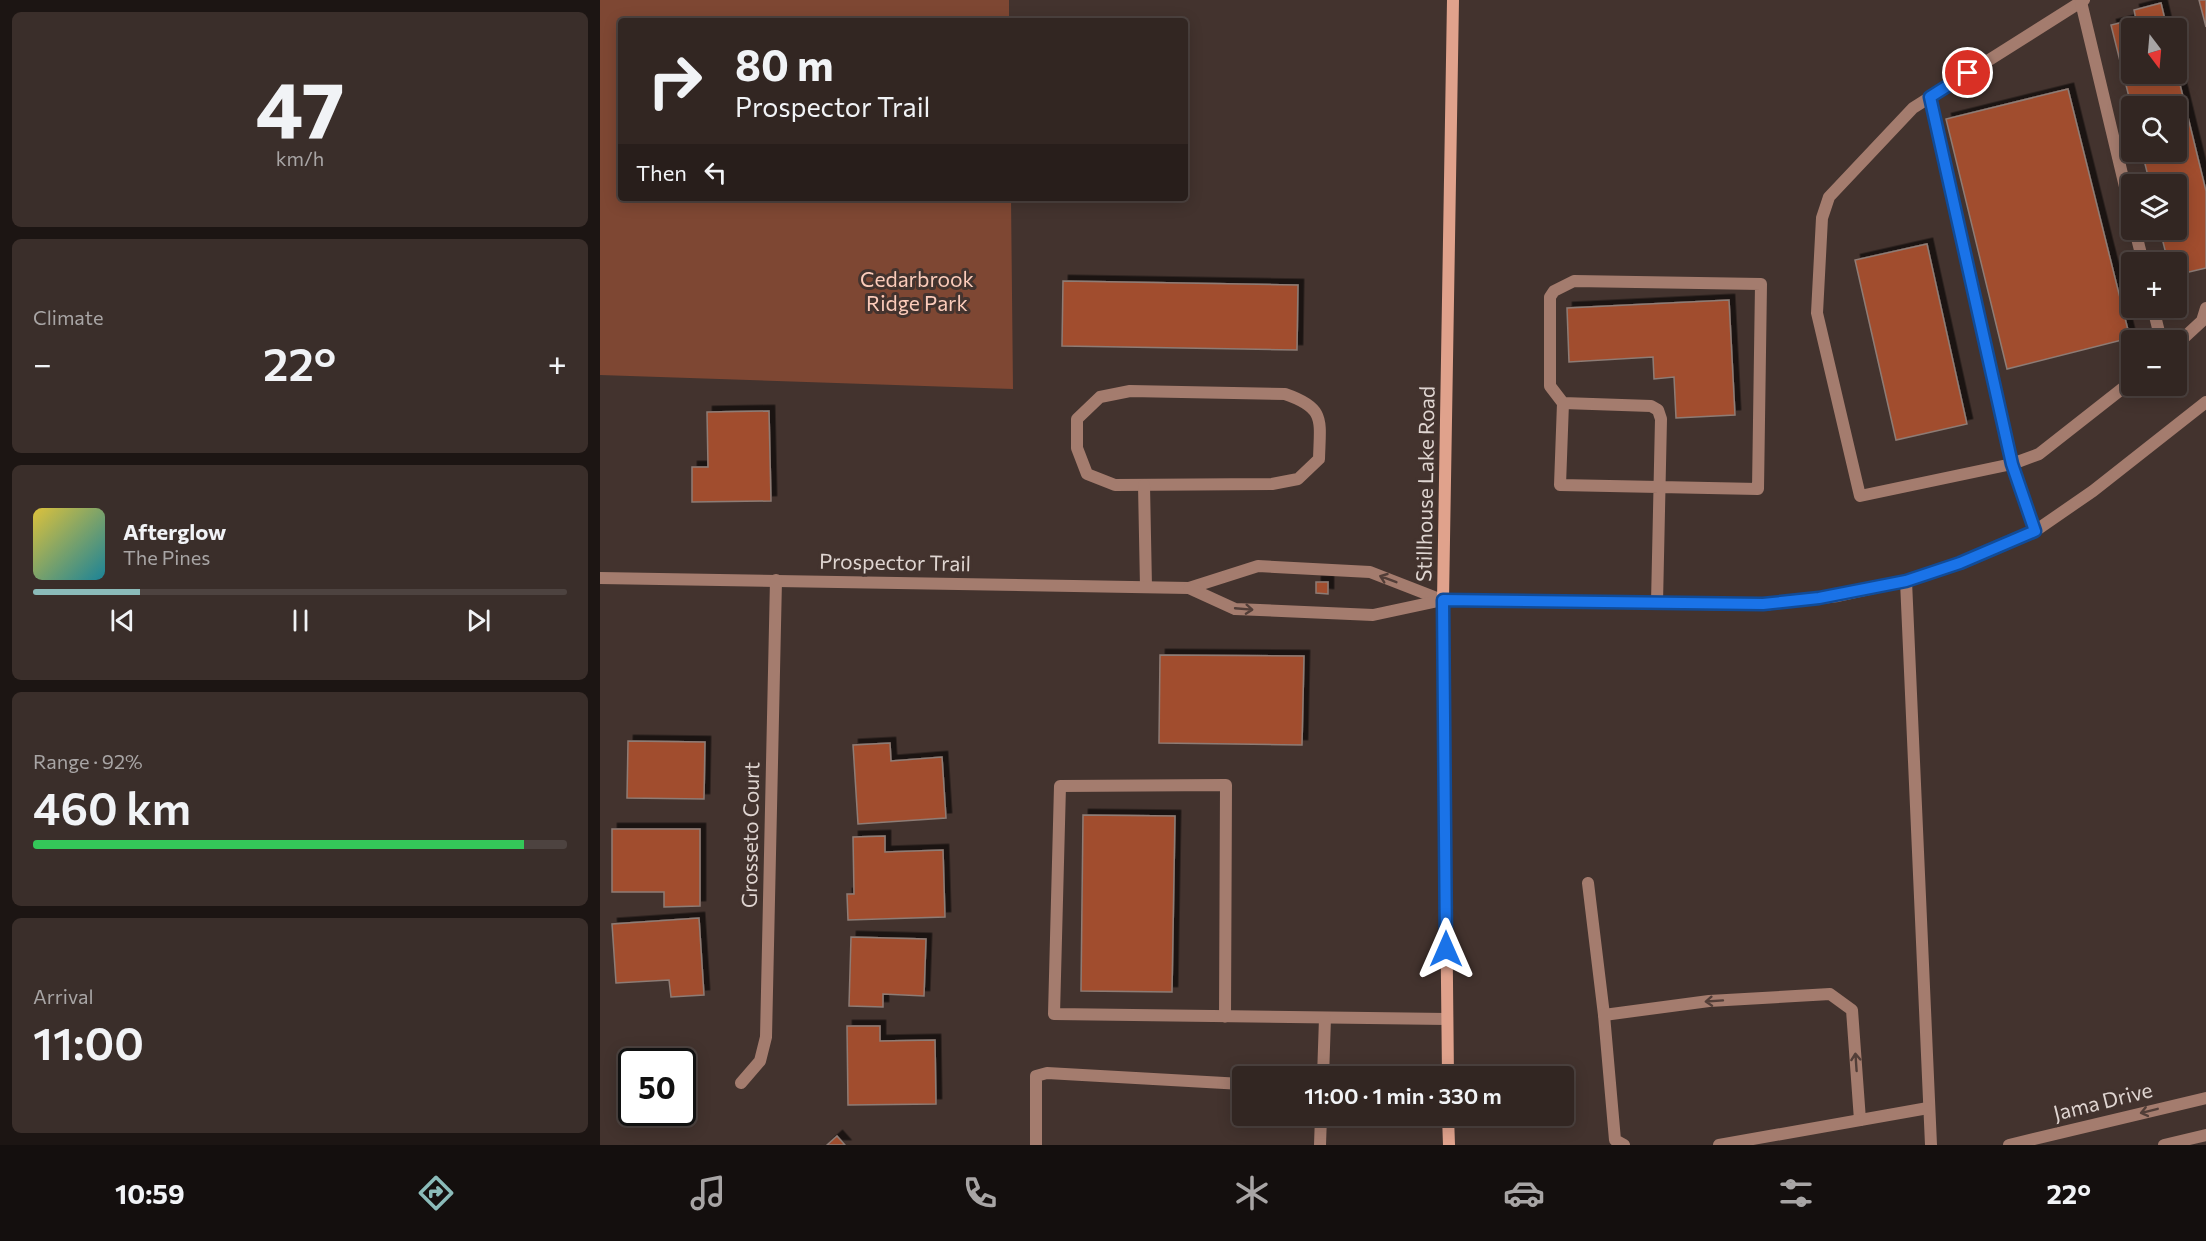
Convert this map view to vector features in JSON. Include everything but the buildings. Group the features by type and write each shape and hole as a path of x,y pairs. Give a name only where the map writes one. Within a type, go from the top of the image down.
{"main road":[{"name":"Stillhouse Lake Road","path":"1448,1066 1443,600 1453,0"},
{"path":"1448,1126 1449,1145"}],"street":[{"path":"2121,390 2039,454 2012,464 1860,496 1817,313 1822,218 1829,197 1913,108 2083,1 2122,174"},
{"path":"1930,97 2012,464 2035,531"},
{"path":"1574,281 1761,284 1758,489 1660,487 1560,485 1563,404 1550,386 1551,297 1563,285 1574,281"},
{"path":"2187,335 2202,321 2206,308"},
{"path":"1130,391 1285,394 1308,402 1320,421 1319,459 1298,479 1272,484 1144,485 1115,485 1087,474 1077,448 1077,418 1100,397 1130,391"},
{"name":"Prospector Trail","path":"1190,588 1235,609 1373,615 1443,600 1763,604 1838,596 1906,581 1960,563 2035,531 2093,491 2206,402"},
{"path":"1563,404 1652,406 1658,410 1661,419 1657,603"},
{"path":"1144,485 1146,587"},
{"name":"Prospector Trail","path":"600,578 1190,588 1258,566 1370,572 1443,600"},
{"name":"Grosseto Court","path":"741,1083 760,1061 766,1037 776,580"},
{"path":"1906,581 1931,1145"},
{"path":"1225,1017 1226,785 1060,786 1054,1014 1225,1017 1447,1019"},
{"path":"1588,883 1604,1015 1615,1140 1624,1145"},
{"path":"1604,1015 1709,1001 1830,994 1852,1010 1860,1120"},
{"path":"1323,1066 1325,1018"},
{"path":"1036,1145 1036,1076 1047,1073 1232,1083"},
{"name":"Jama Drive","path":"2008,1145 2206,1098"},
{"path":"1719,1145 1928,1108"},
{"path":"1320,1145 1321,1126"},
{"path":"2164,1145 2206,1135"}],"green space":[{"name":"Cedarbrook Ridge Park","path":"600,0 1009,0 1009,18 618,18 618,201 1011,201 1013,389 600,375"}],"route":[{"path":"1446,949 1443,600 1763,604 1838,596 1906,581 1960,563 2035,531 2012,464 1930,97 1968,73"}]}
